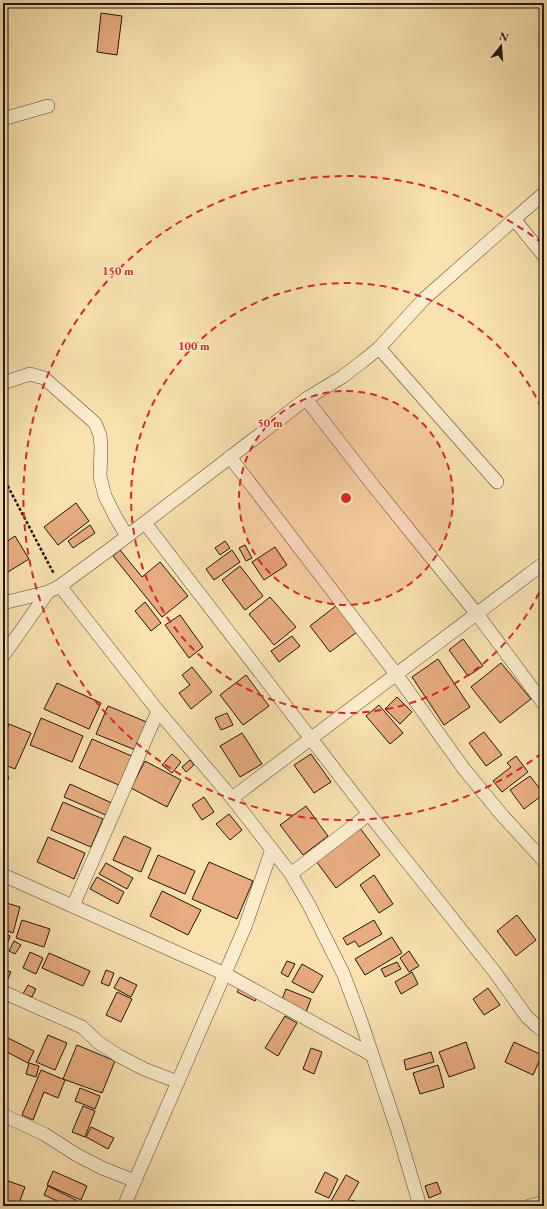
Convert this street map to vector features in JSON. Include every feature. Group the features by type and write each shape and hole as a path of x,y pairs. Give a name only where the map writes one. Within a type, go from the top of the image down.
{"street":[{"path":"3,119 48,106"},
{"path":"3,603 48,592 60,586 145,523 306,399 342,377 379,348 424,299 544,192"},
{"path":"514,219 544,256"},
{"path":"379,348 497,482"},
{"path":"3,383 30,374 44,378 95,423 100,435 100,477 105,496 127,536"},
{"path":"306,399 372,484 477,614 544,704"},
{"path":"230,457 396,674 464,769 501,814 544,861"},
{"path":"145,523 369,814 494,971 527,1017 544,1031"},
{"path":"232,798 544,563"},
{"path":"60,586 158,711 232,798 291,874 309,905 343,973 398,1132 420,1206"},
{"path":"3,656 48,592"},
{"path":"72,906 158,711"},
{"path":"291,874 369,814"},
{"path":"124,1206 225,974 244,927 272,849"},
{"path":"3,875 225,974 372,1055"},
{"path":"3,992 82,1027 99,1042 119,1056 144,1069 178,1082"},
{"path":"3,1115 44,1134 77,1155 102,1168 135,1181"},
{"path":"529,1206 544,1202"}],"path":[{"path":"3,477 60,586"}],"building":[{"path":"101,13 122,16 117,55 97,52"},
{"path":"76,503 89,521 58,545 44,527"},
{"path":"90,525 95,533 73,548 68,541"},
{"path":"15,536 29,559 3,575 3,544"},
{"path":"225,541 230,548 220,555 215,548"},
{"path":"245,545 252,558 246,561 239,548"},
{"path":"275,547 287,565 264,580 252,562"},
{"path":"120,550 142,577 160,562 188,596 162,617 113,556"},
{"path":"232,550 240,562 214,580 206,569"},
{"path":"240,566 263,596 245,610 222,580"},
{"path":"270,597 296,627 274,645 249,614"},
{"path":"145,602 161,623 151,631 135,611"},
{"path":"337,605 357,632 330,652 310,626"},
{"path":"180,615 203,647 189,658 165,625"},
{"path":"292,636 300,646 279,662 271,651"},
{"path":"463,639 483,666 468,676 449,650"},
{"path":"438,659 470,707 444,725 412,677"},
{"path":"501,663 531,699 500,723 471,687"},
{"path":"192,667 212,692 191,709 179,693 190,685 182,675"},
{"path":"246,675 269,706 243,725 220,695"},
{"path":"57,683 101,703 89,729 44,709"},
{"path":"397,697 412,712 400,724 385,709"},
{"path":"379,705 403,733 390,744 366,716"},
{"path":"108,706 149,723 138,751 96,734"},
{"path":"227,713 233,725 221,730 215,718"},
{"path":"41,718 83,736 72,762 30,745"},
{"path":"9,724 31,733 15,769 3,764 3,739"},
{"path":"484,732 502,755 486,766 469,743"},
{"path":"242,733 262,764 240,777 220,746"},
{"path":"92,739 134,757 121,786 79,768"},
{"path":"172,754 181,762 172,773 162,765"},
{"path":"311,754 331,782 314,793 294,765"},
{"path":"516,756 528,772 502,792 493,781 511,767 507,763"},
{"path":"190,760 194,765 186,772 182,767"},
{"path":"145,761 181,780 167,807 131,788"},
{"path":"3,775 9,777 3,790"},
{"path":"530,776 544,794 524,809 510,790"},
{"path":"70,784 114,804 108,816 64,797"},
{"path":"204,797 214,812 202,820 192,805"},
{"path":"63,802 103,819 91,847 51,830"},
{"path":"306,806 328,836 303,855 280,825"},
{"path":"229,814 242,830 230,840 216,824"},
{"path":"360,828 380,855 336,888 316,861"},
{"path":"124,836 151,848 141,872 113,860"},
{"path":"48,837 85,853 74,879 37,862"},
{"path":"158,855 195,871 185,894 148,878"},
{"path":"209,862 253,881 237,919 192,899"},
{"path":"106,863 133,878 127,889 99,874"},
{"path":"374,875 393,904 379,913 360,885"},
{"path":"97,877 124,892 118,904 90,889"},
{"path":"162,891 201,910 188,935 150,916"},
{"path":"3,902 20,907 13,933 3,929"},
{"path":"517,915 536,940 516,956 497,931"},
{"path":"22,920 50,929 44,947 16,938"},
{"path":"374,920 382,934 359,947 355,941 347,945 343,938"},
{"path":"3,933 10,936 3,956"},
{"path":"392,937 402,953 365,975 355,959"},
{"path":"14,941 21,945 15,954 9,951"},
{"path":"409,951 419,966 409,972 400,958"},
{"path":"30,952 43,958 36,974 23,968"},
{"path":"49,953 90,971 83,986 42,968"},
{"path":"287,961 295,964 288,977 281,973"},
{"path":"397,962 401,969 385,977 381,969"},
{"path":"302,964 323,976 313,993 292,982"},
{"path":"3,969 11,972 6,983 3,982"},
{"path":"106,970 114,973 109,986 101,983"},
{"path":"412,972 418,984 401,994 395,982"},
{"path":"120,977 137,985 131,997 114,988"},
{"path":"242,983 260,992 255,1001 237,992"},
{"path":"28,985 36,989 32,997 23,994"},
{"path":"488,988 500,1005 484,1015 473,999"},
{"path":"286,989 311,999 306,1012 281,1002"},
{"path":"117,992 132,999 121,1022 106,1015"},
{"path":"285,1016 297,1023 278,1056 265,1048"},
{"path":"48,1035 67,1043 55,1070 36,1062"},
{"path":"4,1036 34,1051 28,1063 3,1050"},
{"path":"466,1042 475,1068 449,1077 439,1052"},
{"path":"514,1042 542,1055 533,1075 505,1062"},
{"path":"77,1045 115,1061 102,1093 63,1079"},
{"path":"311,1048 322,1052 314,1074 303,1069"},
{"path":"431,1052 434,1062 406,1070 404,1060"},
{"path":"29,1063 39,1066 36,1077 26,1074"},
{"path":"438,1065 444,1087 420,1094 413,1073"},
{"path":"41,1070 65,1080 58,1098 44,1092 33,1120 22,1115"},
{"path":"80,1088 100,1096 95,1109 75,1101"},
{"path":"83,1106 95,1111 85,1137 72,1132"},
{"path":"91,1127 114,1138 108,1149 86,1137"},
{"path":"53,1171 87,1186 81,1200 47,1185"},
{"path":"325,1172 338,1179 329,1198 315,1192"},
{"path":"346,1175 359,1182 345,1206 339,1206 331,1201"},
{"path":"3,1179 25,1187 18,1206 11,1206 3,1203"},
{"path":"437,1182 441,1193 429,1198 425,1186"},
{"path":"48,1186 76,1200 74,1206 68,1206 44,1195"},
{"path":"351,1200 366,1205 366,1206 349,1206"},
{"path":"315,1202 326,1204 326,1206 314,1206"}]}
